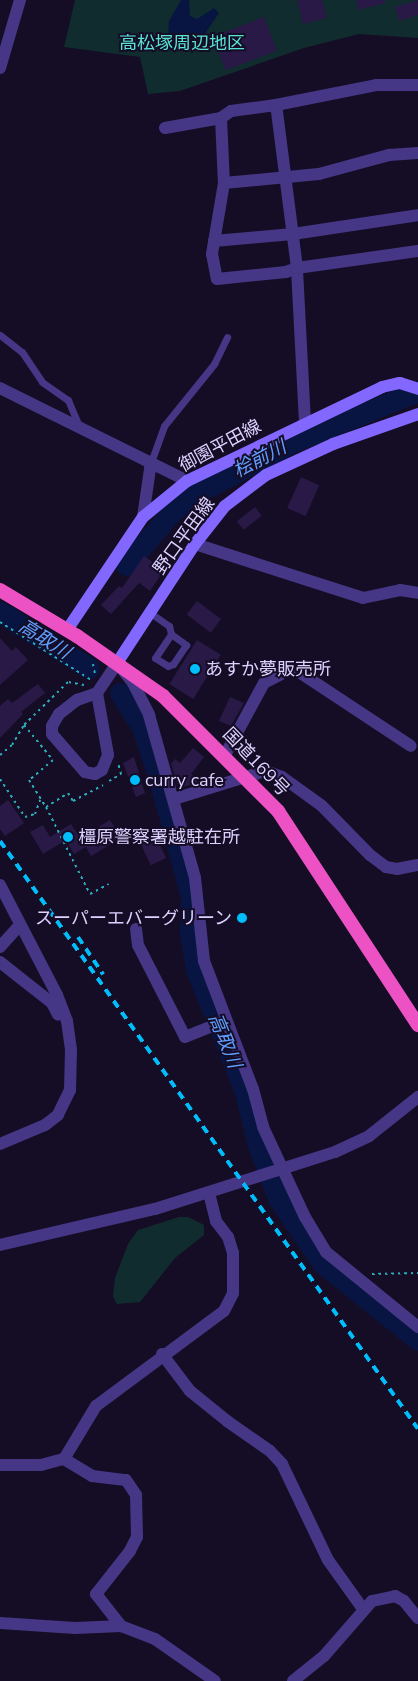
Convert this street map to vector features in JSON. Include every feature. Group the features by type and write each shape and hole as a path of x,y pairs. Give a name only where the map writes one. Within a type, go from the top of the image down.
{"highway":[{"name":"国道169号","path":"0,590 67,630 117,663 173,704 225,755 278,811 418,1025"}],"main road":[{"name":"御園平田線","path":"67,630 144,517 187,481 305,422 382,387 413,387"},
{"name":"野口平田線","path":"117,663 152,614 195,544 225,506 266,475 333,444 418,414"}],"street":[{"path":"0,68 20,0"},
{"path":"164,128 221,118 231,111 276,105 376,84 418,85"},
{"path":"276,105 287,178 297,268 305,422"},
{"path":"221,118 224,183 212,254 217,278 286,272 297,268 418,251"},
{"path":"224,183 319,174 389,155 418,153"},
{"path":"214,241 293,234 418,215"},
{"path":"0,388 187,481"},
{"path":"144,517 152,462"},
{"path":"195,544 363,598 400,590 418,593"},
{"path":"95,687 108,755 102,770 90,775 79,768 52,734 52,726 59,714 95,687 117,663 133,683 149,715 195,878 204,961 219,1024 253,1089 263,1127 279,1170 326,1252 418,1327"},
{"path":"225,755 264,684 293,668 411,746"},
{"path":"174,799 244,775 265,771 282,777 322,806 370,855 386,866 398,869 418,865"},
{"path":"0,885 20,925 32,941 67,1021 71,1050 70,1090 58,1116 45,1125 0,1144"},
{"path":"0,947 20,925"},
{"path":"136,929 138,945 185,1037 219,1024"},
{"path":"0,962 52,1003 60,1020 67,1021"},
{"path":"0,1245 155,1210 354,1144 418,1097"},
{"path":"0,1465 41,1466 64,1458 96,1406 162,1354 216,1319 224,1311 233,1293 231,1244 216,1221 209,1193"},
{"path":"162,1354 190,1390 227,1421 270,1451 282,1464 328,1560 363,1609"},
{"path":"64,1458 92,1476 126,1480 136,1495 137,1537 130,1551 96,1594 121,1626"},
{"path":"294,1681 324,1656 363,1609 372,1601 394,1596 404,1601 418,1618"},
{"path":"0,1623 75,1628 121,1626 155,1638 215,1681"}],"lane":[{"path":"0,335 22,352 42,382 68,400 79,426"},
{"path":"152,462 164,426 214,364 227,336"},
{"path":"152,614 169,626 172,634 186,645 173,664 168,666 155,658 172,634"}],"path":[{"path":"0,622 95,687"},
{"path":"93,662 95,687"},
{"path":"0,755 12,745 24,724 68,682 95,687"},
{"path":"24,724 53,760 29,780 46,807 90,894 109,884"},
{"path":"46,807 68,793 73,801 120,774 117,755"},
{"path":"0,779 25,817 35,814 40,799"},
{"path":"352,1275 418,1272"}],"green space":[{"name":"高松塚周辺地区","path":"75,0 418,0 418,38 359,34 304,48 180,91 148,94 140,57 64,47"},
{"path":"179,1217 188,1217 204,1225 204,1235 175,1258 140,1302 117,1304 113,1296 115,1278 128,1244 138,1230"}],"shaded area":[{"path":"181,0 189,0 190,16 197,19 214,8 219,13 200,41 191,48 181,50 172,44 168,35 169,21"}],"building":[{"path":"297,0 322,0 327,18 303,24"},
{"path":"356,0 385,0 385,3 359,10"},
{"path":"418,0 418,15 399,21 395,7"},
{"path":"264,17 277,51 226,70 213,37"},
{"path":"301,477 319,485 305,516 287,508"},
{"path":"255,507 262,516 244,530 237,521"},
{"path":"144,556 164,570 150,591 139,583 111,614 101,605 119,586 122,588"},
{"path":"197,601 221,619 211,633 187,615"},
{"path":"0,638 12,651 16,647 28,660 0,685"},
{"name":"あすか夢販売所","path":"197,640 221,655 193,699 169,684"},
{"path":"38,684 45,693 21,712 23,714 0,738 0,706 8,699 12,703"},
{"path":"230,697 244,703 231,726 219,721"},
{"path":"193,748 204,757 191,774 201,782 182,787 177,784 171,764 175,759 180,763"},
{"path":"134,757 145,793 136,797 123,763"},
{"path":"8,800 24,823 5,836 0,829 0,806"},
{"path":"110,820 121,838 91,856 86,847 74,854 66,840 43,854 30,832 43,825 50,837 71,824 80,838"},
{"path":"153,830 166,858 151,865 138,837"}],"waterway":[{"name":"桧前川","path":"126,565 171,513 188,498 291,443 418,391"},
{"name":"高取川","path":"0,612 89,668"},
{"name":"高取川","path":"120,693 142,727 160,782 191,897 190,932 196,969 244,1089 258,1145 278,1198 322,1263 418,1340"}],"railway":[{"path":"0,841 418,1429"},
{"path":"78,937 103,974"}],"place":[{"name":"あすか夢販売所","path":"195,669"},
{"name":"curry cafe","path":"135,780"},
{"name":"橿原警察署越駐在所","path":"68,837"},
{"name":"スーパーエバーグリーン","path":"242,918"}]}
